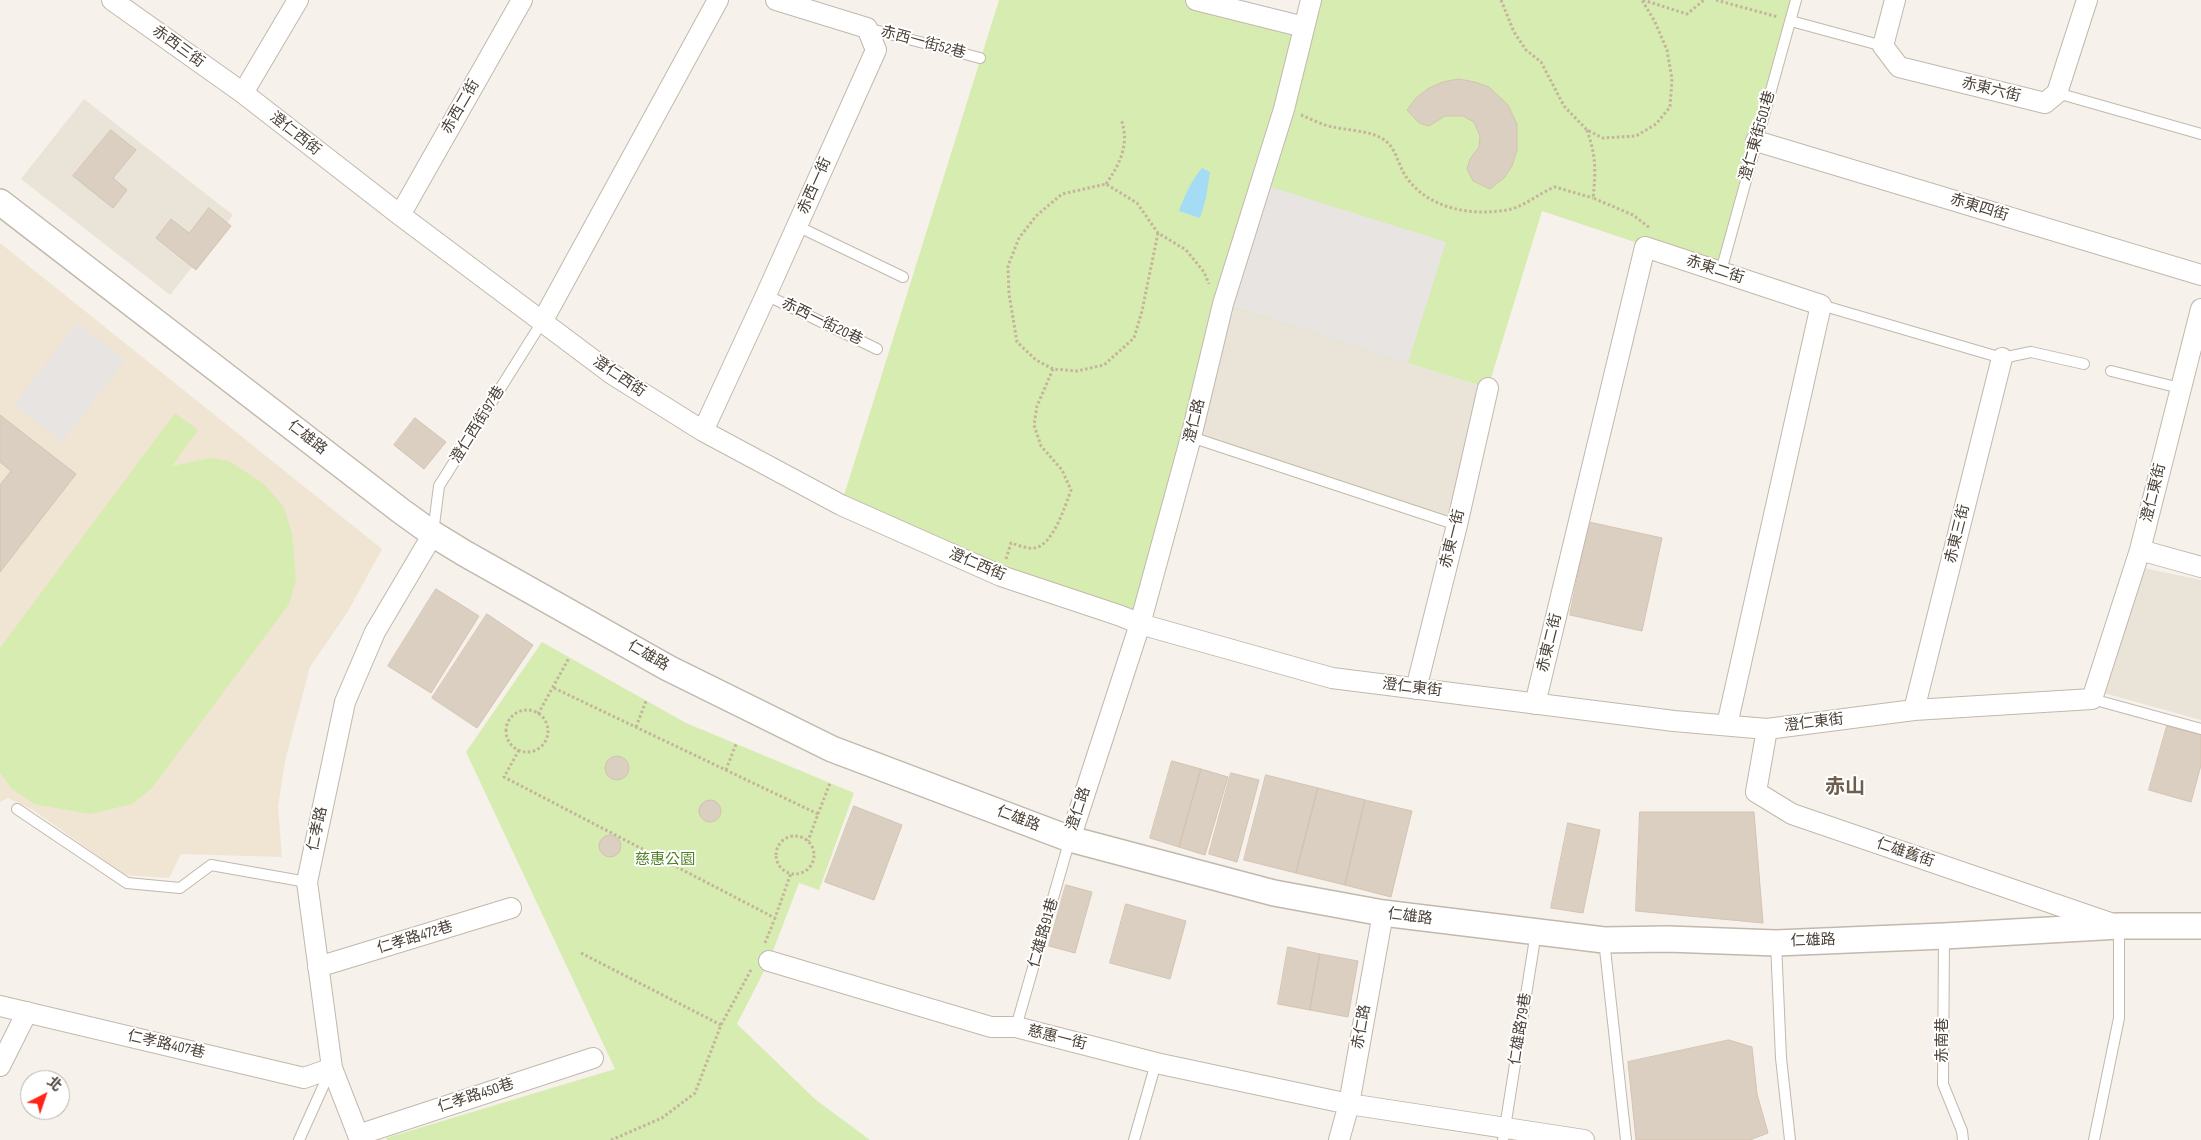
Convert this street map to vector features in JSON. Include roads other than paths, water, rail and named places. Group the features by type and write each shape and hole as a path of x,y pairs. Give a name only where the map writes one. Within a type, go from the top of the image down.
{"street":[{"name":"赤西三街","path":"112,0 243,93"},
{"path":"243,93 298,0"},
{"name":"赤西二街","path":"400,215 522,0"},
{"path":"542,322 718,0"},
{"path":"776,0 867,28"},
{"path":"1196,0 1304,27"},
{"name":"澄仁路","path":"1070,839 1140,624 1191,437 1223,304 1284,109 1311,0"},
{"path":"1883,46 1895,0"},
{"path":"2057,92 2087,0"},
{"name":"赤西一街","path":"703,431 876,50 867,28"},
{"name":"赤東六街","path":"1883,46 1899,67 2045,103 2057,92"},
{"name":"澄仁西街","path":"243,93 400,215 612,374 703,431 841,505 1001,576 1140,624"},
{"name":"赤東四街","path":"1756,141 2201,275"},
{"name":"仁雄路","path":"0,202 433,534 668,668 832,749 1070,839 1274,893 1383,914 1604,940 1668,939 1776,943 2119,926 2201,926"},
{"name":"赤東二街","path":"1535,704 1645,247 1821,305"},
{"path":"1726,725 1821,305"},
{"name":"澄仁東街","path":"1140,624 1332,678 1674,721 1767,729 1914,710 2092,699 2140,550 2201,309"},
{"name":"赤東三街","path":"1914,710 2002,358"},
{"name":"赤東一街","path":"1416,689 1488,388"},
{"name":"仁孝路","path":"359,1137 332,1068 307,882 345,702 375,632 433,534"},
{"path":"2140,550 2201,567"},
{"name":"仁雄舊街","path":"1767,729 1756,792 1792,814 2119,926"},
{"name":"仁孝路472巷","path":"318,968 511,908"},
{"name":"赤仁路","path":"1339,1140 1349,1104 1383,914"},
{"name":"慈惠一街","path":"762,957 991,1027 1016,1027 1156,1063 1349,1104"},
{"name":"仁孝路407巷","path":"0,1006 304,1078 332,1068"},
{"path":"0,1066 27,1012"},
{"name":"仁孝路450巷","path":"359,1137 594,1058"},
{"path":"1349,1104 1505,1133 1584,1140"}],"lane":[{"name":"澄仁東街501巷","path":"1721,272 1786,19 1796,0"},
{"path":"1786,19 1883,46"},
{"name":"赤西一街52巷","path":"867,28 980,58"},
{"path":"2057,92 2201,134"},
{"path":"797,226 903,277"},
{"name":"赤西一街20巷","path":"766,295 877,349"},
{"path":"1821,305 2002,358 2031,352 2084,364"},
{"name":"澄仁西街97巷","path":"433,534 439,486 542,322"},
{"path":"2111,371 2180,388"},
{"path":"1191,437 1456,526"},
{"path":"2092,699 2201,729"},
{"path":"17,809 127,883 180,888 211,865 307,882"},
{"name":"仁雄路91巷","path":"1016,1027 1070,839"},
{"path":"2094,1140 2119,1018 2119,926"},
{"name":"仁雄路79巷","path":"1505,1133 1536,932"},
{"name":"赤南巷","path":"1944,936 1943,1084 1962,1131 1963,1140"},
{"path":"1604,940 1626,1140"},
{"path":"1776,943 1781,1058 1790,1140"},
{"path":"1134,1140 1156,1063"},
{"path":"299,1140 332,1068"}],"water":[{"path":"1202,168 1210,172 1206,198 1200,218 1179,211 1189,188"}],"district":[{"name":"赤山","path":"1845,788"}],"park label":[{"name":"慈惠公園","path":"665,860"}]}
